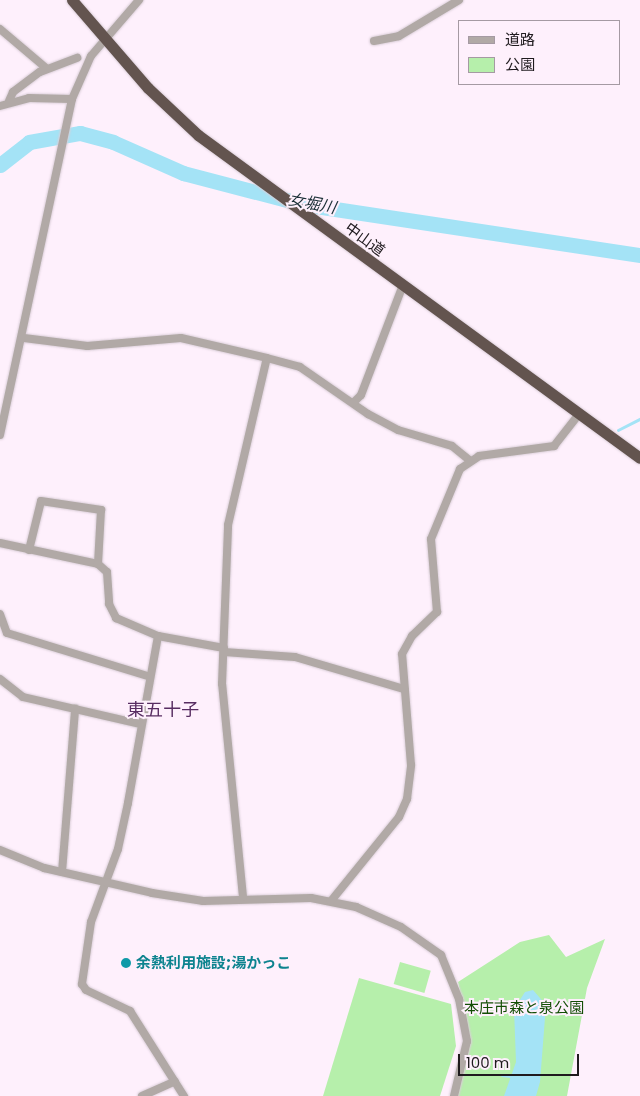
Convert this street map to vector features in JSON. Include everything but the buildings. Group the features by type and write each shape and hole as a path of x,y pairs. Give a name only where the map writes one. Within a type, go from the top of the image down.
{"highway":[{"name":"中山道","path":"72,0 148,88 204,140 640,458"}],"street":[{"path":"1,431 24,338 62,157 72,99 86,65 139,0"},
{"path":"374,41 399,36 460,0"},
{"path":"0,29 46,68"},
{"path":"9,102 13,92 46,68 77,58"},
{"path":"0,106 9,102 72,99"},
{"path":"353,403 361,396 403,285"},
{"path":"24,338 87,346 182,338 300,367 353,403 398,430 452,446 469,460"},
{"path":"244,897 231,802 224,650 228,525 267,358"},
{"path":"331,901 399,817 407,799 411,750 404,689 405,647 433,618 439,603 430,558 433,531 460,468 469,460 554,446 579,414"},
{"path":"29,550 41,501 101,510 98,564"},
{"path":"0,542 98,564 107,572 109,604 116,618 158,636 224,650 295,657 404,689"},
{"path":"0,614 7,633 148,676"},
{"path":"158,636 148,676 118,849 103,882 86,942 82,987 130,1011 184,1096"},
{"path":"0,679 23,697 140,724"},
{"path":"62,872 75,709"},
{"path":"0,850 62,872 103,882 203,901 244,897 331,901 392,923 441,956 459,999 467,1034 464,1066 454,1096"},
{"path":"142,1096 175,1081"}],"green space":[{"name":"本庄市森と泉公園","path":"549,935 566,957 605,939 587,988 567,1096 458,1096 471,1041 458,982 520,942"},
{"path":"400,962 431,971 424,993 394,984"},
{"path":"359,978 451,1004 456,1046 440,1096 323,1096"}],"water":[{"path":"533,990 546,1005 540,1082 536,1096 504,1096 516,1062 514,1009 525,992"}],"waterway":[{"name":"女堀川","path":"0,165 29,142 80,133 113,142 183,173 302,204 640,255"},
{"path":"618,430 640,419"},
{"path":"502,1075 516,1077"}],"place":[{"name":"余熱利用施設;湯かっこ","path":"126,963"}],"district":[{"name":"東五十子","path":"163,710"}]}
